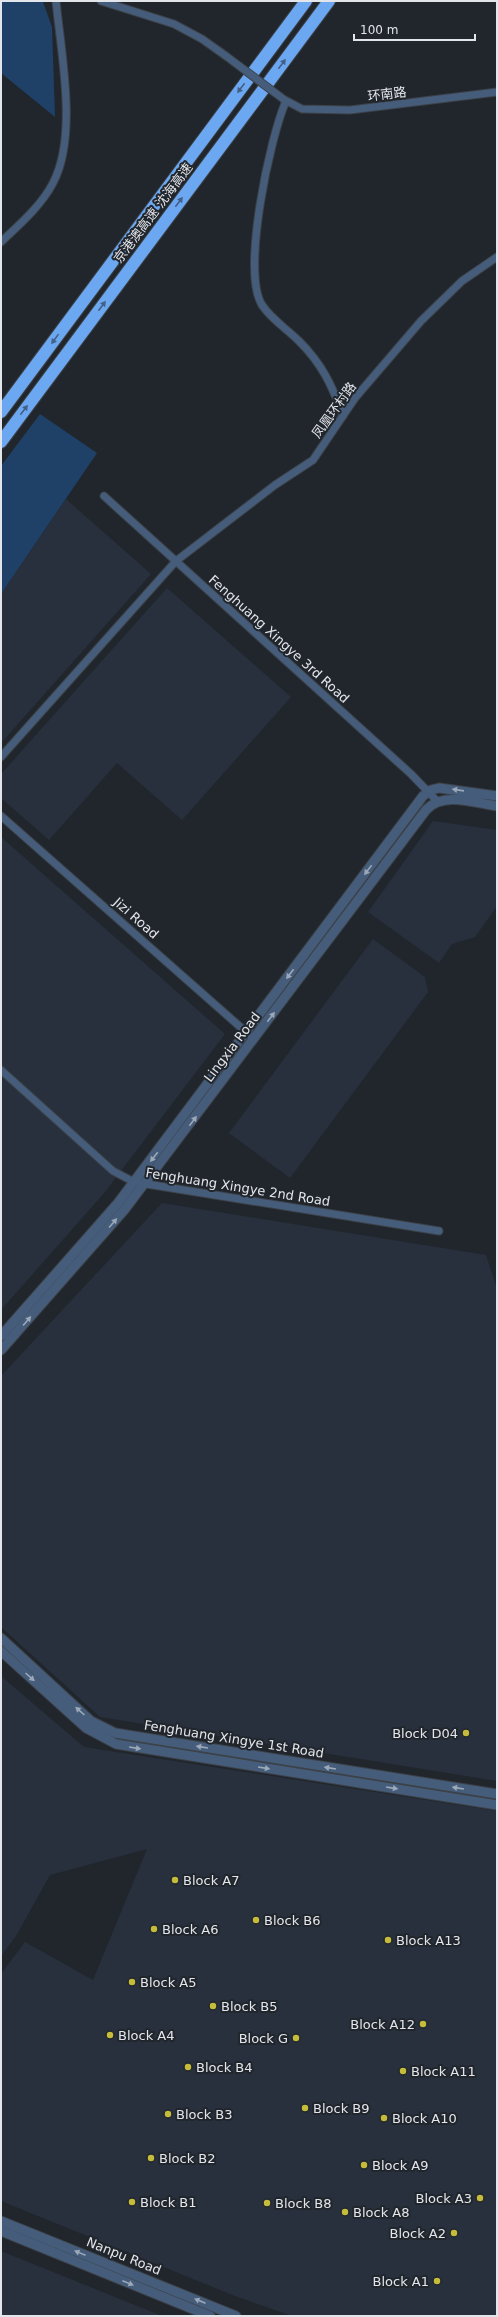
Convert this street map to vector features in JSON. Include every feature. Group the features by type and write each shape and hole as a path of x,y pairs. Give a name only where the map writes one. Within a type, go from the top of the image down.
{"highway":[{"name":"京港澳高速 沈海高速","path":"3,409 306,1"},
{"name":"京港澳高速 沈海高速","path":"1,442 328,1"}],"street":[{"path":"1,242 42,201 54,182 62,160 66,139 67,118 56,1"},
{"name":"环南路","path":"101,1 174,24 202,39 284,99 302,108 350,110 497,92"},
{"path":"284,99 276,126 260,206 255,248 257,290 262,305 268,313 300,342 321,366 332,387 343,416"},
{"name":"凤凰环村路","path":"1,757 176,561 275,485 313,460 355,398 422,321 462,281 497,257"},
{"name":"Fenghuang Xingye 3rd Road","path":"104,496 428,791 437,801"},
{"path":"428,791 444,788 497,796"},
{"name":"Lingxia Road","path":"1,1336 134,1182 417,803 428,791"},
{"path":"437,801 448,800 497,806"},
{"name":"Lingxia Road","path":"1,1350 144,1185 426,810 437,801"},
{"name":"Jizi Road","path":"1,816 254,1039"},
{"name":"Fenghuang Xingye 2nd Road","path":"1,1070 113,1171 134,1182 144,1185 439,1231"},
{"name":"Fenghuang Xingye 1st Road","path":"1,1638 91,1721 115,1733 497,1794"},
{"name":"Fenghuang Xingye 1st Road","path":"1,1650 86,1728 116,1744 497,1805"},
{"name":"Nanpu Road","path":"1,2221 236,2316"},
{"name":"Nanpu Road","path":"1,2231 210,2316"}],"shaded area":[{"path":"1,1 43,2 52,27 55,117 1,73"},
{"path":"40,414 97,453 1,594 1,466"},
{"path":"66,499 151,574 1,743 1,594"},
{"path":"167,588 291,697 182,820 117,763 49,840 1,798 1,774"},
{"path":"433,821 497,830 497,906 475,937 452,944 439,963 368,912"},
{"path":"1,837 225,1034 105,1192 1,1310"},
{"path":"373,939 425,977 428,992 290,1178 229,1133"},
{"path":"162,1203 486,1255 497,1289 497,1781 100,1717 1,1627 1,1376"},
{"path":"1,1676 84,1747 497,1811 497,2316 292,2316 235,2296 1,2201 1,1974 25,1942 93,1980 147,1849 50,1875 16,1936 1,1956"},
{"path":"1,2251 162,2316 1,2316"}],"place":[{"name":"Block D04","path":"466,1733"},
{"name":"Block A7","path":"175,1880"},
{"name":"Block B6","path":"256,1920"},
{"name":"Block A6","path":"154,1929"},
{"name":"Block A13","path":"388,1940"},
{"name":"Block A5","path":"132,1982"},
{"name":"Block B5","path":"213,2006"},
{"name":"Block A12","path":"423,2024"},
{"name":"Block A4","path":"110,2035"},
{"name":"Block G","path":"296,2038"},
{"name":"Block B4","path":"188,2067"},
{"name":"Block A11","path":"403,2071"},
{"name":"Block B9","path":"305,2108"},
{"name":"Block B3","path":"168,2114"},
{"name":"Block A10","path":"384,2118"},
{"name":"Block B2","path":"151,2158"},
{"name":"Block A9","path":"364,2165"},
{"name":"Block A3","path":"480,2198"},
{"name":"Block B1","path":"132,2202"},
{"name":"Block B8","path":"267,2203"},
{"name":"Block A8","path":"345,2212"},
{"name":"Block A2","path":"454,2233"},
{"name":"Block A1","path":"437,2281"}]}
